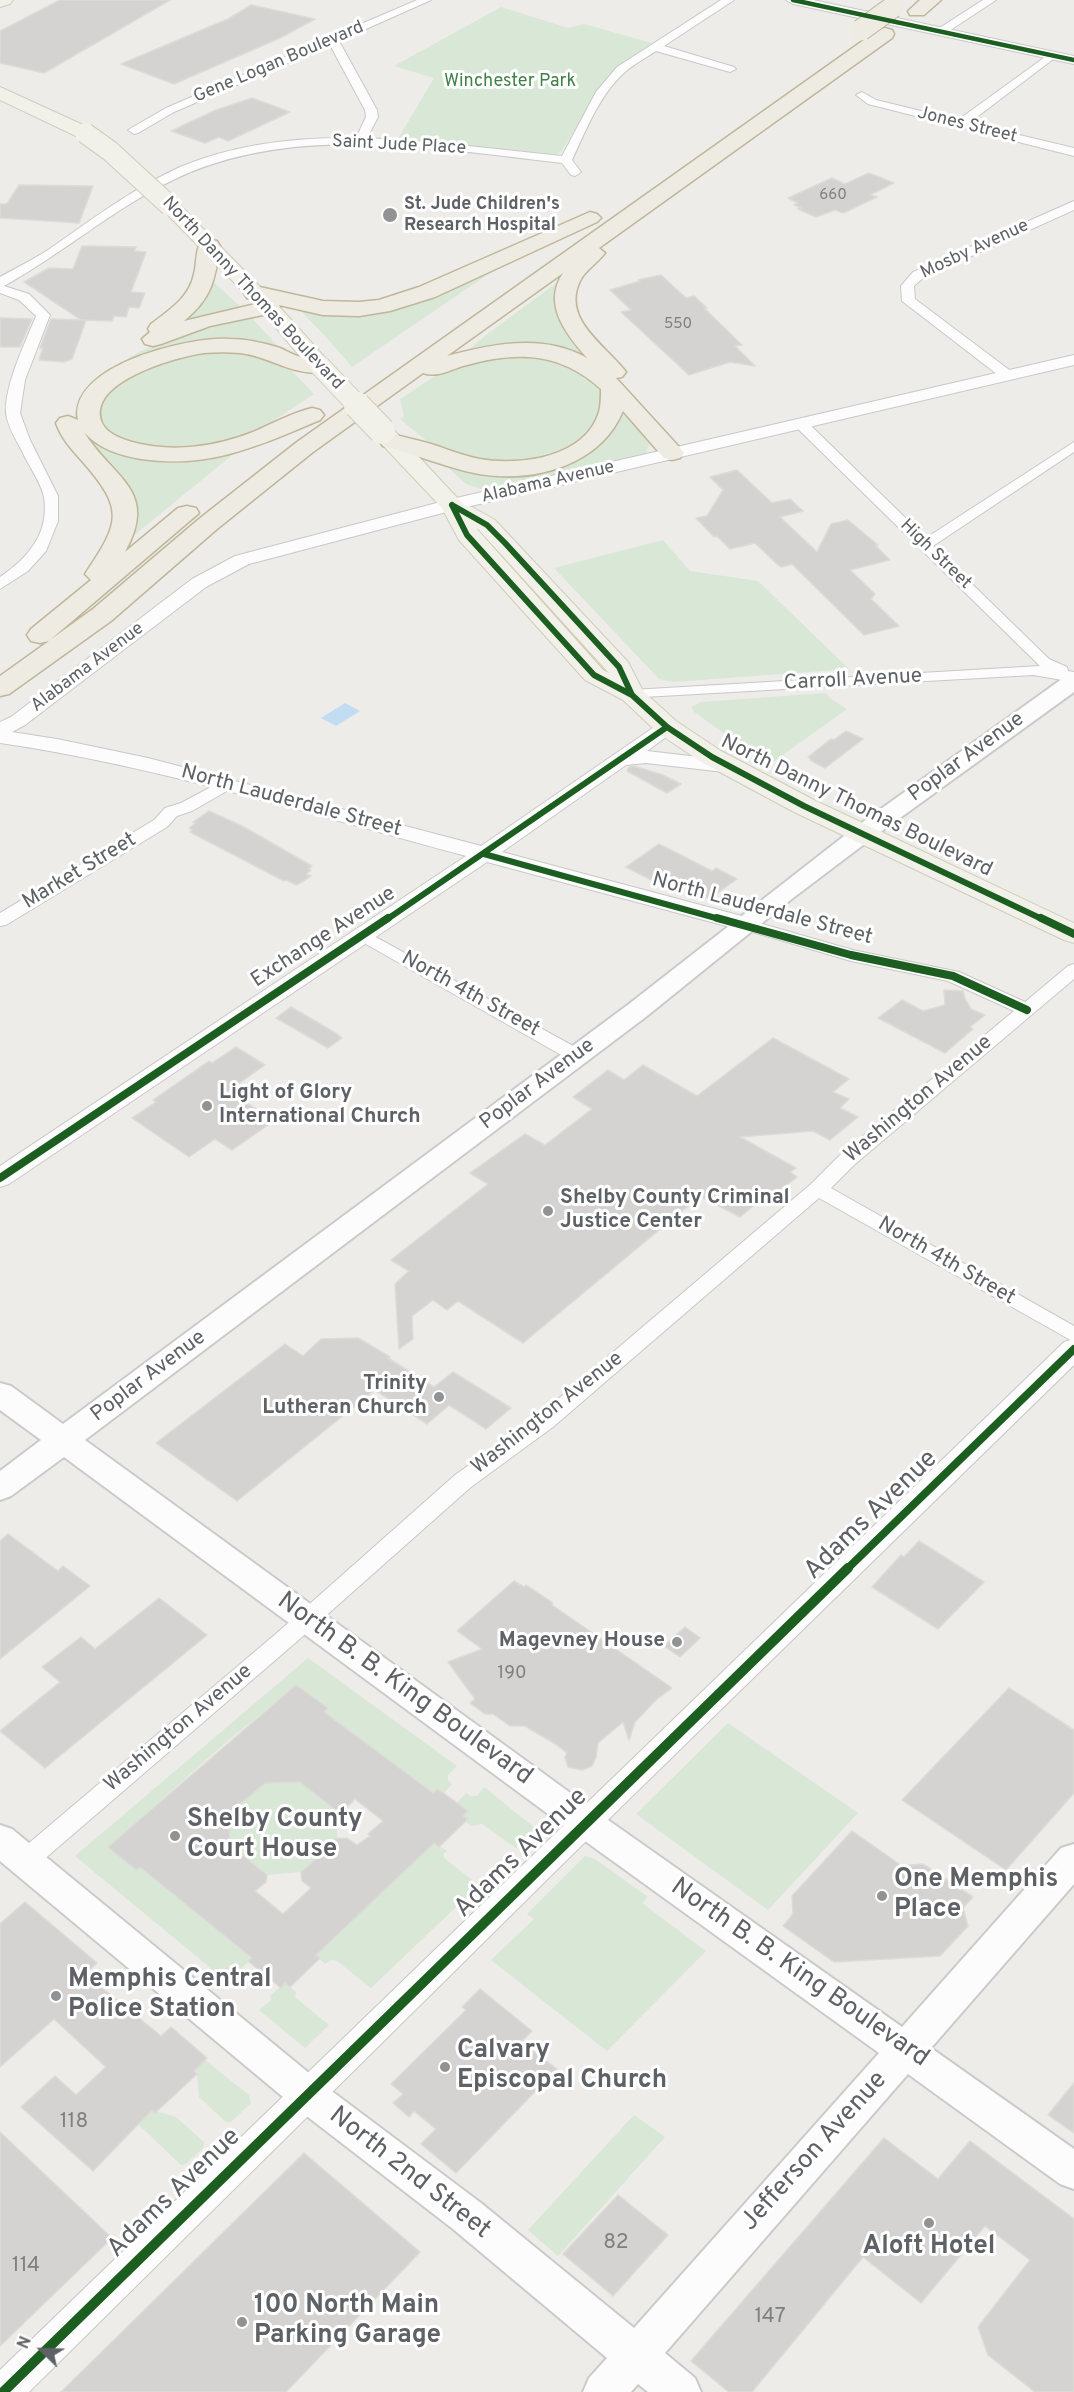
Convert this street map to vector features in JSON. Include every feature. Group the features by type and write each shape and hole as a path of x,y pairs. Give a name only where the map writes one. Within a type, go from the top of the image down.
{"highway":[{"path":"705,139 861,30 912,4"},
{"path":"0,664 79,603 240,469 312,415 374,378 885,34 912,4"},
{"path":"609,205 599,225 594,254 570,279 565,296 567,314 586,342 680,452"},
{"path":"505,279 599,225"},
{"path":"144,343 262,300 323,308 359,309 382,306 426,292 599,225"},
{"path":"79,603 120,541 126,528 127,507 115,483 70,430 67,410 77,392 93,377 144,343 183,310 199,292 203,283 209,246"},
{"path":"312,415 235,447 206,453 170,456 140,452 115,444 98,434 89,420 88,412 94,397 120,375 144,362 181,349 219,345 243,346 271,352 292,362 320,366"},
{"path":"0,688 102,615 273,470 374,378 468,356 515,350 552,354 575,360 594,370 680,452"},
{"path":"386,436 462,463 486,468 509,468 547,463 587,446 600,434 612,414 613,389"}],"main road":[{"path":"0,2 4,0"},
{"name":"North Danny Thomas Boulevard","path":"0,93 85,133 110,151 170,206 262,300 320,366 452,505 467,535 594,675 632,695 667,727 705,753 862,834 1074,934"},
{"name":"Poplar Avenue","path":"0,1488 577,1056 862,834 1074,678"},
{"name":"North B. B. King Boulevard","path":"0,1394 585,1822 1074,2171"},
{"name":"North 2nd Street","path":"12,1851 308,2095 467,2216 680,2392"},
{"name":"Jefferson Avenue","path":"604,2392 1074,1859"}],"street":[{"name":"Gene Logan Boulevard","path":"134,130 170,110 426,0"},
{"path":"575,172 566,160 584,122 602,92 621,69 729,0"},
{"path":"793,0 1074,60"},
{"path":"942,32 991,0"},
{"path":"333,40 371,110 372,117 360,141"},
{"path":"654,47 730,69"},
{"path":"960,124 1052,55"},
{"name":"Jones Street","path":"862,95 872,102 1074,152"},
{"name":"Saint Jude Place","path":"0,283 49,254 106,214 173,175 235,154 293,144 360,141 566,160"},
{"name":"Mosby Avenue","path":"1007,375 909,301 906,289 909,282 918,275 1074,205"},
{"path":"0,289 24,297 43,315 18,380 13,413 24,444 51,496 51,521 41,548 23,568 0,584"},
{"name":"Alabama Avenue","path":"0,730 18,721 174,602 221,570 242,560 287,546 452,505 1074,360"},
{"name":"High Street","path":"802,425 1043,662 1074,678"},
{"path":"924,544 935,540 1074,446"},
{"name":"Carroll Avenue","path":"632,695 1033,670 1074,678"},
{"name":"Exchange Avenue","path":"0,1178 484,854 667,727"},
{"name":"North Lauderdale Street","path":"0,737 103,754 226,784 745,924 851,955 953,976 1027,1010"},
{"path":"621,759 646,757 733,767"},
{"name":"Market Street","path":"0,921 160,823 170,822 186,812 186,807 226,784"},
{"name":"North 4th Street","path":"363,934 577,1056"},
{"name":"Washington Avenue","path":"12,1851 307,1620 464,1481 546,1421 818,1189 847,1160 1074,970"},
{"name":"North 4th Street","path":"818,1189 1074,1335"},
{"name":"Adams Avenue","path":"3,2392 585,1822 1074,1349"}],"green space":[{"name":"Winchester Park","path":"501,7 568,28 584,24 652,43 609,74 561,152 556,154 398,139 434,78 394,66"},
{"path":"503,264 352,367 296,306 337,313"},
{"path":"566,276 562,284 605,370 586,360 465,353 486,335"},
{"path":"209,278 243,309 215,313 166,329"},
{"path":"248,314 287,356 193,345 88,399 111,447 237,451 126,542 130,529 75,426 76,409 81,396 98,379 139,352 174,337"},
{"path":"203,350 260,354 293,372 314,394 245,437 199,450 134,445 101,429 100,411 106,396 117,384 151,366"},
{"path":"495,356 536,356 574,364 599,388 604,398 599,424 571,449 550,457 524,463 477,462 433,446 400,419 404,416 400,399 447,368"},
{"path":"626,414 650,442 646,453 639,457 487,491 466,484 438,458 558,465 620,415"},
{"path":"663,540 690,571 758,581 849,669 673,682 659,679 554,568"},
{"path":"826,693 847,709 773,762 740,745 693,711 692,707 701,702"},
{"path":"308,1658 457,1766 448,1775 448,1780 452,1784 444,1793 438,1789 433,1793 324,1712 328,1707 296,1685 224,1744 108,1847 136,1870 140,1867 252,1958 241,1969 235,1967 220,1976 75,1856"},
{"path":"728,1723 858,1813 768,1910 636,1814"},
{"path":"300,1782 337,1811 337,1839 301,1872 267,1875 230,1845 228,1814 265,1783"},
{"path":"484,1787 535,1828 516,1848 482,1824 471,1826 465,1822 468,1819 463,1816 468,1811 457,1803 466,1793 470,1796 477,1796"},
{"path":"434,1843 447,1851 443,1854 444,1858 479,1885 371,1988 337,1961 331,1960 325,1964 316,1955"},
{"path":"585,1856 595,1859 648,1897 642,1903 706,1951 607,2051 491,1960 534,1919 527,1914"},
{"path":"285,1983 296,1992 295,1997 329,2025 305,2048 259,2010"},
{"path":"205,2060 249,2095 251,2103 231,2122 226,2122 199,2097 197,2074 194,2071"},
{"path":"152,2110 176,2117 204,2142 203,2148 186,2164 181,2165 138,2124"},
{"path":"634,2115 665,2137 558,2256 528,2230"}],"water":[{"path":"345,703 360,711 336,726 321,718"}],"building":[{"path":"60,0 170,0 44,73 0,63 0,31"},
{"path":"251,5 315,19 280,38 174,84 121,64 228,19"},
{"path":"252,98 290,112 228,141 219,137 205,143 171,131 216,110"},
{"path":"869,173 894,183 870,195 877,197 843,213 835,210 816,217 798,209 801,208 794,205 798,203 788,198 832,178 845,184"},
{"path":"19,185 93,186 79,223 0,218 0,204 7,204"},
{"path":"82,246 136,247 134,251 146,252 131,292 145,293 139,308 129,307 126,317 114,316 112,321 81,320 24,282 49,268 73,269"},
{"path":"661,275 686,298 694,296 707,308 704,308 742,345 735,346 755,366 730,362 689,375 621,312 631,310 610,290"},
{"path":"0,318 32,319 20,347 0,347"},
{"path":"51,319 86,320 72,359 64,362 39,360 43,348 40,348"},
{"path":"737,470 772,503 790,499 803,511 780,517 817,552 831,524 848,520 878,545 875,545 890,560 850,570 875,594 871,599 899,626 864,635 792,564 782,567 778,565 755,543 730,549 717,536 714,537 696,518 707,516 723,490 710,477"},
{"path":"846,731 863,739 825,768 810,760 808,757 831,739 834,740"},
{"path":"634,766 663,775 681,784 667,793 627,771 629,767"},
{"path":"209,811 242,826 312,866 306,874 311,876 297,885 284,881 190,832 192,830 189,828 196,823 193,822"},
{"path":"659,844 712,871 716,868 737,879 709,899 666,877 657,883 626,867"},
{"path":"944,990 963,991 971,1009 985,1015 970,1027 973,1029 945,1053 878,1018 902,1000 923,1011 945,1005"},
{"path":"291,1007 342,1038 328,1048 276,1018"},
{"name":"Shelby County Criminal Justice Center","path":"773,1038 849,1079 833,1092 849,1099 840,1108 858,1117 830,1140 813,1131 740,1137 796,1168 790,1172 797,1177 762,1204 758,1202 740,1217 700,1196 523,1343 458,1301 447,1310 433,1300 412,1316 413,1339 399,1349 395,1284 409,1271 391,1260 488,1184 470,1173 525,1134 545,1145 592,1109 573,1097 608,1070 624,1080 643,1065 697,1096"},
{"name":"Light of Glory International Church","path":"236,1047 265,1065 228,1091 256,1109 249,1113 268,1125 232,1150 215,1139 189,1157 132,1118 156,1102 153,1100 209,1061 212,1063"},
{"path":"358,1338 434,1387 453,1372 511,1408 486,1429 449,1405 427,1424 375,1390 237,1501 156,1443 285,1344 303,1356 321,1339"},
{"path":"8,1534 58,1571 63,1566 90,1586 0,1659 0,1541"},
{"path":"919,1541 984,1582 938,1629 872,1587 901,1555 904,1557"},
{"path":"514,1581 524,1587 526,1585 553,1603 552,1605 672,1688 657,1699 635,1722 629,1740 623,1722 598,1743 592,1766 582,1770 568,1767 565,1757 567,1753 557,1745 525,1726 510,1726 493,1714 485,1714 470,1703 475,1699 448,1662 482,1649 457,1631"},
{"path":"159,1598 207,1635 45,1768 0,1731 60,1682 42,1667 81,1637 95,1649"},
{"name":"Magevney House","path":"685,1627 700,1638 680,1657 664,1646"},
{"name":"Shelby County Court House","path":"296,1685 328,1708 324,1712 433,1793 438,1789 468,1811 463,1816 468,1819 439,1847 434,1843 316,1955 320,1958 290,1987 285,1983 281,1988 248,1961 252,1958 140,1867 136,1870 108,1847","holes":["300,1782 337,1811 346,1808 355,1799 383,1821 368,1834 370,1836 357,1845 347,1838 334,1839 334,1843 301,1872 302,1881 311,1888 283,1914 255,1891 266,1882 267,1875 230,1845 228,1814 265,1783"]},
{"path":"1009,1688 1074,1730 1074,1793 1006,1870 902,1800"},
{"name":"One Memphis Place","path":"852,1831 902,1866 923,1864 973,1897 963,1908 968,1926 940,1956 834,1962 783,1926 793,1914 792,1896"},
{"name":"Memphis Central Police Station","path":"25,1902 97,1963 85,1974 161,2036 171,2027 207,2058 194,2071 197,2074 155,2113 152,2110 93,2171 21,2107 55,2076 76,2095 106,2067 54,2019 0,2067 0,1924"},
{"path":"480,1989 532,2031 521,2042 557,2069 456,2173 421,2144 436,2129 414,2111 409,2117 393,2103 403,2094 391,2084 466,2010 462,2007"},
{"path":"1074,2083 1074,2133 1048,2115"},
{"path":"0,2132 112,2238 0,2346"},
{"path":"884,2138 938,2179 970,2141 1074,2219 1074,2392 1035,2392 988,2355 978,2327 1030,2260 985,2226 921,2303 863,2257 752,2392 729,2392 691,2361"},
{"name":"100 North Main Parking Garage","path":"304,2153 420,2252 286,2392 61,2392"},
{"path":"618,2195 668,2235 613,2296 563,2254"}],"cycle path":[{"path":"793,0 1074,60"},
{"path":"452,505 467,535 594,675 632,695 667,727 712,757 804,806 1074,934"},
{"path":"452,505 487,525 505,543 619,667 632,695"},
{"path":"0,1178 484,854 667,727"},
{"path":"484,854 851,955 953,976 1027,1010"},
{"path":"3,2392 564,1843 1074,1349"}],"place":[{"name":"St. Jude Children's Research Hospital","path":"390,215"},
{"name":"Light of Glory International Church","path":"207,1106"},
{"name":"Shelby County Criminal Justice Center","path":"548,1211"},
{"name":"Trinity Lutheran Church","path":"439,1397"},
{"name":"Magevney House","path":"677,1642"},
{"name":"Shelby County Court House","path":"175,1836"},
{"name":"One Memphis Place","path":"882,1896"},
{"name":"Memphis Central Police Station","path":"56,1996"},
{"name":"Calvary Episcopal Church","path":"445,2067"},
{"name":"Aloft Hotel","path":"929,2223"},
{"name":"100 North Main Parking Garage","path":"242,2322"}]}
